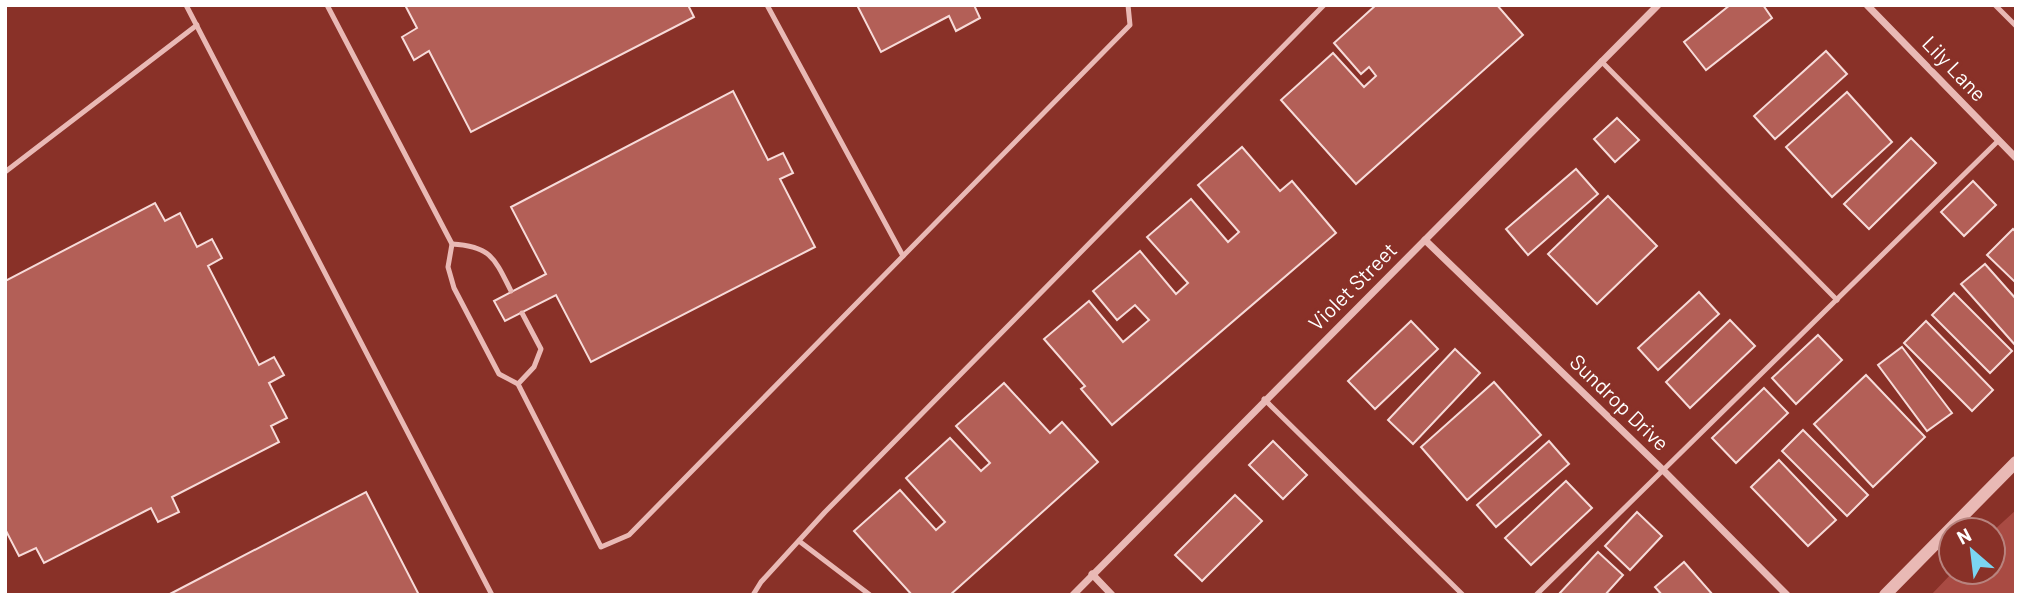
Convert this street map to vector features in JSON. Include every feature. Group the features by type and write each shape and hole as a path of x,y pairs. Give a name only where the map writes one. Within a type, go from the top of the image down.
{"street":[{"name":"Violet Street","path":"1073,595 1264,399 1658,5"},
{"name":"Lily Lane","path":"1867,5 2016,158"},
{"name":"Sundrop Drive","path":"1425,240 1663,470 1787,595"},
{"path":"1885,595 2016,461"},
{"path":"1092,574 1112,595"}],"lane":[{"path":"186,5 492,595"},
{"path":"327,5 452,244 448,267 454,288 499,374 519,384 601,547 629,535 1130,25 1128,5"},
{"path":"767,5 903,256"},
{"path":"753,595 799,541 1324,5"},
{"path":"1995,5 2016,26"},
{"path":"5,172 197,25"},
{"path":"1601,61 1837,300"},
{"path":"1536,595 1999,140"},
{"path":"452,244 474,245 493,256 512,292"},
{"path":"519,384 534,367 541,349 522,313"},
{"path":"1264,399 1463,595"},
{"path":"799,541 870,595"}],"shaded area":[{"path":"2016,510 2016,595 1931,595 1940,586 2007,586 2007,518"}],"building":[{"path":"405,5 688,5 694,17 471,132 429,51 414,60 402,37 417,28"},
{"path":"857,5 974,5 980,18 956,31 949,16 881,52"},
{"path":"1376,5 1497,5 1523,35 1356,184 1281,100 1333,53 1364,87 1376,76 1369,67 1361,74 1334,43"},
{"path":"1730,5 1763,5 1772,18 1706,70 1684,42"},
{"path":"1826,51 1847,74 1775,139 1754,116"},
{"path":"733,91 768,160 783,153 793,173 780,179 815,247 591,362 556,295 505,321 494,301 546,274 511,207"},
{"path":"1847,92 1892,142 1832,197 1786,147"},
{"path":"1617,118 1639,140 1615,162 1594,139"},
{"path":"1911,138 1936,163 1869,229 1844,204"},
{"path":"1242,147 1280,191 1292,181 1336,233 1112,425 1081,389 1085,386 1044,339 1089,301 1123,342 1149,320 1135,305 1117,320 1093,291 1140,251 1176,294 1188,283 1147,237 1191,199 1228,242 1239,232 1198,185"},
{"path":"1576,169 1598,194 1528,255 1506,229"},
{"path":"1973,181 1996,205 1964,236 1941,212"},
{"path":"1608,196 1657,246 1597,304 1548,254"},
{"path":"155,203 165,221 180,213 197,247 212,239 222,258 208,266 259,365 274,357 284,375 269,383 287,418 271,426 279,442 172,497 179,512 158,522 151,508 44,563 36,548 19,556 5,529 5,281"},
{"path":"2013,229 2016,232 2016,283 1987,255"},
{"path":"1985,264 2016,299 2016,346 1961,284"},
{"path":"1699,292 1719,314 1658,370 1638,348"},
{"path":"1954,293 2012,351 1990,373 1932,315"},
{"path":"1730,320 1755,346 1690,408 1666,382"},
{"path":"1411,321 1438,349 1375,409 1348,381"},
{"path":"1926,321 1993,390 1972,411 1904,343"},
{"path":"1818,335 1842,360 1796,404 1772,378"},
{"path":"1902,347 1952,413 1927,431 1878,365"},
{"path":"1455,349 1480,373 1413,444 1388,420"},
{"path":"1866,375 1925,437 1873,487 1814,424"},
{"path":"1494,382 1541,435 1467,500 1421,447"},
{"path":"1004,383 1050,433 1062,422 1098,462 950,595 912,595 854,531 900,490 936,530 945,522 906,478 950,438 981,471 990,463 956,426"},
{"path":"1764,388 1788,413 1736,463 1712,438"},
{"path":"1803,430 1868,495 1847,516 1782,451"},
{"path":"1273,441 1307,475 1283,499 1249,465"},
{"path":"1549,441 1569,464 1496,527 1477,505"},
{"path":"1779,460 1836,520 1808,546 1751,487"},
{"path":"1566,481 1592,508 1531,565 1505,538"},
{"path":"366,492 419,595 168,595"},
{"path":"1235,495 1262,521 1202,581 1175,555"},
{"path":"1637,512 1662,536 1630,570 1605,546"},
{"path":"1598,552 1623,575 1605,595 1558,595"},
{"path":"1684,562 1713,595 1662,595 1655,587"}]}
